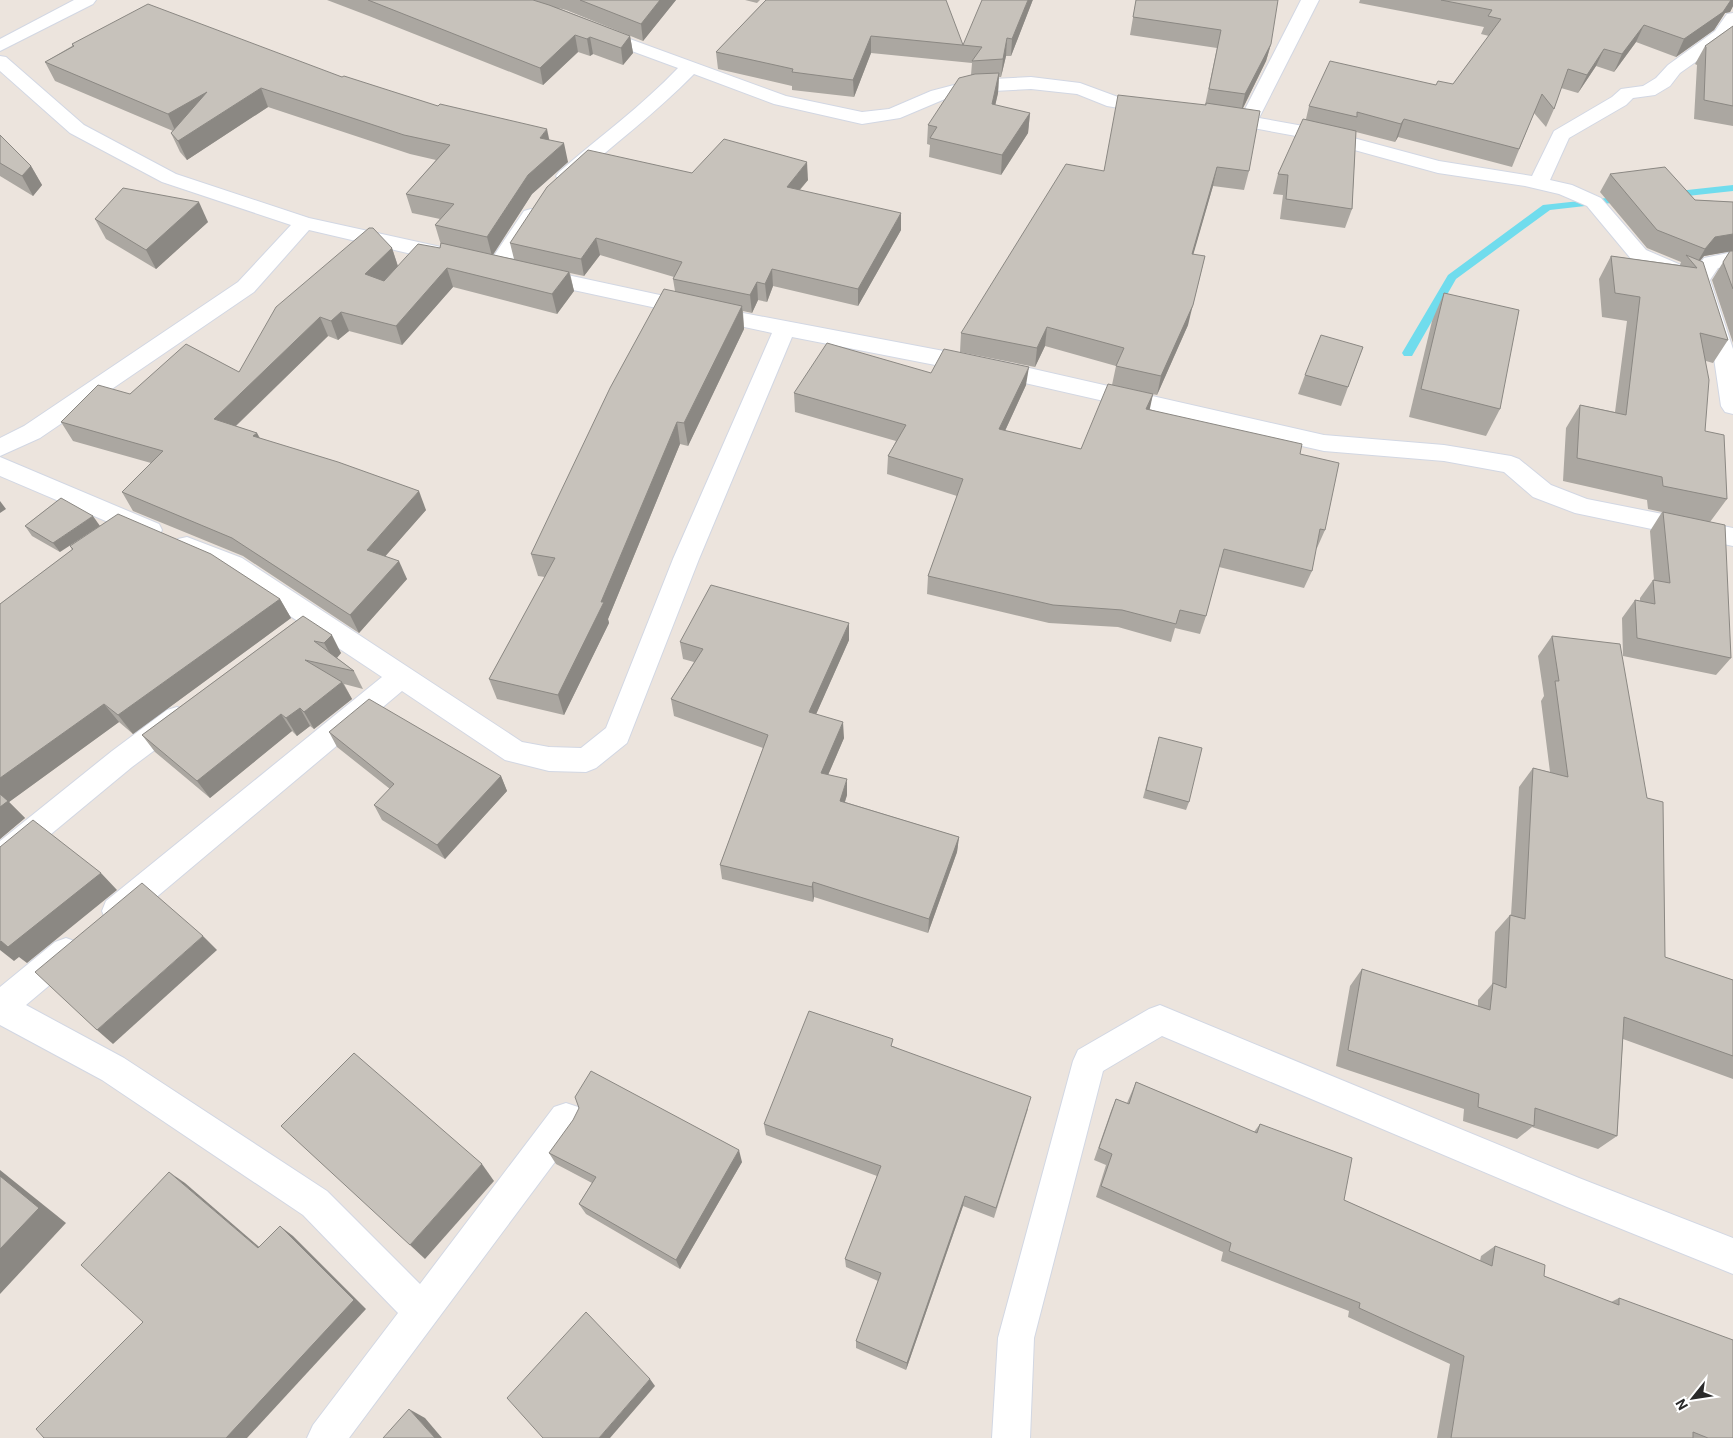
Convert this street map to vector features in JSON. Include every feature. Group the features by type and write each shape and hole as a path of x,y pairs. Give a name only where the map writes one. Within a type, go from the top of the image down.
{"street":[{"path":"0,46 87,0"},
{"path":"1248,121 1310,0"},
{"path":"1539,183 1562,135 1628,93 1648,92 1663,82 1674,69 1722,35 1733,18"},
{"path":"584,27 701,66 781,100 862,118 893,114 938,95 972,86 1031,83 1080,89 1114,102 1171,110"},
{"path":"0,61 77,128 169,178 304,223 785,328 1007,371 1324,444 1444,453 1511,465 1542,491 1584,507 1656,520 1733,538"},
{"path":"481,263 548,193 626,124 701,66"},
{"path":"1200,114 1320,135 1438,167 1539,183 1565,189 1594,202 1639,254 1699,280 1725,358 1733,406"},
{"path":"0,448 32,432 246,287 304,223"},
{"path":"1699,280 1711,263 1733,260"},
{"path":"0,466 233,565 515,752 550,759 586,760 617,735 686,559 785,328"},
{"path":"105,537 129,521"},
{"path":"289,636 313,618"},
{"path":"401,677 0,1008 113,1069 315,1203 422,1312"},
{"path":"0,858 122,759 193,706"},
{"path":"1011,1438 1016,1338 1089,1061 1160,1020 1579,1195 1733,1256"},
{"path":"326,1438 566,1119"}],"building":[{"path":"368,0 533,0 630,36 621,48 590,37 587,39 575,35 540,68"},
{"path":"580,0 660,0 641,24"},
{"path":"766,0 946,0 963,45 982,0 1028,0 1012,39 1007,38 1003,59 972,61 982,47 871,36 853,80 792,72 793,69 716,52"},
{"path":"1136,0 1278,0 1271,44 1245,94 1209,89 1221,30 1133,17"},
{"path":"1441,0 1731,0 1723,12 1684,39 1644,25 1622,54 1604,49 1587,75 1568,69 1554,109 1542,94 1519,149 1404,119 1401,124 1357,112 1357,117 1309,106 1330,61 1436,85 1438,81 1453,84 1501,19 1488,16 1492,10"},
{"path":"148,4 342,77 344,76 438,106 440,104 547,129 540,138 564,143 528,175 487,237 435,225 454,204 406,194 450,145 404,135 261,88 178,141 171,133 207,92 168,114 45,62 74,46 72,44"},
{"path":"1733,26 1733,106 1704,100 1705,46"},
{"path":"999,73 992,104 1030,113 1002,155 930,138 937,127 928,125 959,78 975,74"},
{"path":"1118,95 1206,105 1206,103 1260,111 1249,171 1217,167 1192,254 1205,256 1193,305 1161,376 1116,366 1124,348 1047,327 1037,348 961,333 1066,164 1104,171"},
{"path":"1303,119 1356,131 1352,209 1286,199 1288,175 1278,174"},
{"path":"0,135 31,166 22,176 0,163"},
{"path":"724,139 807,162 787,187 901,213 858,289 772,269 765,284 757,282 750,295 673,279 682,262 596,238 581,259 510,243 547,187 588,150 692,173"},
{"path":"1665,167 1695,200 1733,202 1733,234 1715,237 1705,249 1657,230 1610,174"},
{"path":"123,188 199,202 146,250 95,219"},
{"path":"369,228 373,228 392,248 365,274 384,281 418,244 440,248 441,243 569,272 552,294 447,268 396,326 341,312 331,321 320,317 214,419 257,433 253,436 338,462 419,491 367,550 399,561 350,615 232,538 122,492 163,451 61,422 98,385 130,394 186,344 239,372 276,307"},
{"path":"1730,251 1733,251 1733,289 1723,262"},
{"path":"1686,255 1703,262 1728,340 1700,333 1709,380 1705,431 1724,435 1727,499 1663,486 1662,477 1577,458 1580,405 1626,415 1640,297 1615,293 1611,256 1697,268"},
{"path":"664,289 742,306 684,423 677,422 601,602 604,602 558,695 489,679 555,558 531,554 610,388"},
{"path":"1444,293 1519,310 1500,409 1421,389"},
{"path":"1321,335 1363,347 1348,387 1305,375"},
{"path":"827,343 931,373 944,349 1029,367 999,429 1081,449 1108,384 1153,394 1146,409 1302,444 1300,454 1339,463 1325,530 1320,529 1312,571 1224,549 1206,616 1180,610 1176,624 1122,610 1053,605 928,576 963,479 888,456 906,425 794,393"},
{"path":"61,498 93,516 53,543 25,526"},
{"path":"1663,512 1725,525 1731,658 1637,638 1635,600 1655,604 1653,580 1670,583"},
{"path":"118,514 211,554 280,599 118,715 104,704 0,778 0,604 73,549 70,546"},
{"path":"711,585 849,623 809,712 843,722 821,773 847,779 840,801 959,837 929,919 813,882 812,887 720,865 768,735 671,699 703,649 680,642"},
{"path":"303,616 332,635 324,643 314,641 354,671 305,660 342,682 304,712 300,708 286,718 281,714 197,781 142,735"},
{"path":"1552,636 1620,644 1647,798 1663,802 1665,957 1733,980 1733,1056 1624,1017 1617,1136 1535,1108 1534,1126 1478,1107 1479,1094 1348,1050 1362,969 1490,1010 1493,983 1506,988 1510,915 1525,919 1533,768 1568,777 1555,681 1559,681"},
{"path":"369,699 501,776 437,845 374,805 394,784 329,732"},
{"path":"1159,737 1202,748 1189,802 1146,790"},
{"path":"0,794 8,801 0,807"},
{"path":"33,820 101,873 8,947 0,942 0,847"},
{"path":"142,883 203,936 97,1030 35,972"},
{"path":"809,1011 893,1039 891,1046 1031,1097 996,1208 965,1196 907,1363 856,1341 881,1273 845,1259 881,1166 764,1124"},
{"path":"354,1053 482,1164 410,1245 281,1126"},
{"path":"591,1071 739,1150 676,1260 579,1204 596,1177 549,1153 573,1120 579,1108 575,1097"},
{"path":"1136,1082 1257,1133 1260,1124 1352,1158 1344,1200 1492,1266 1495,1246 1545,1265 1544,1276 1619,1305 1619,1298 1733,1340 1733,1438 1708,1438 1693,1432 1693,1438 1451,1438 1464,1356 1359,1308 1360,1303 1229,1251 1231,1243 1101,1186 1112,1154 1099,1148 1116,1099 1129,1104"},
{"path":"169,1172 258,1248 280,1226 354,1300 226,1438 44,1438 36,1429 143,1322 81,1265"},
{"path":"0,1176 39,1208 0,1249"},
{"path":"586,1312 650,1379 599,1438 543,1438 507,1398"},
{"path":"409,1409 435,1438 383,1438"}],"waterway":[{"path":"1669,195 1733,188"},
{"path":"1408,353 1452,277 1547,207 1625,199"}]}
